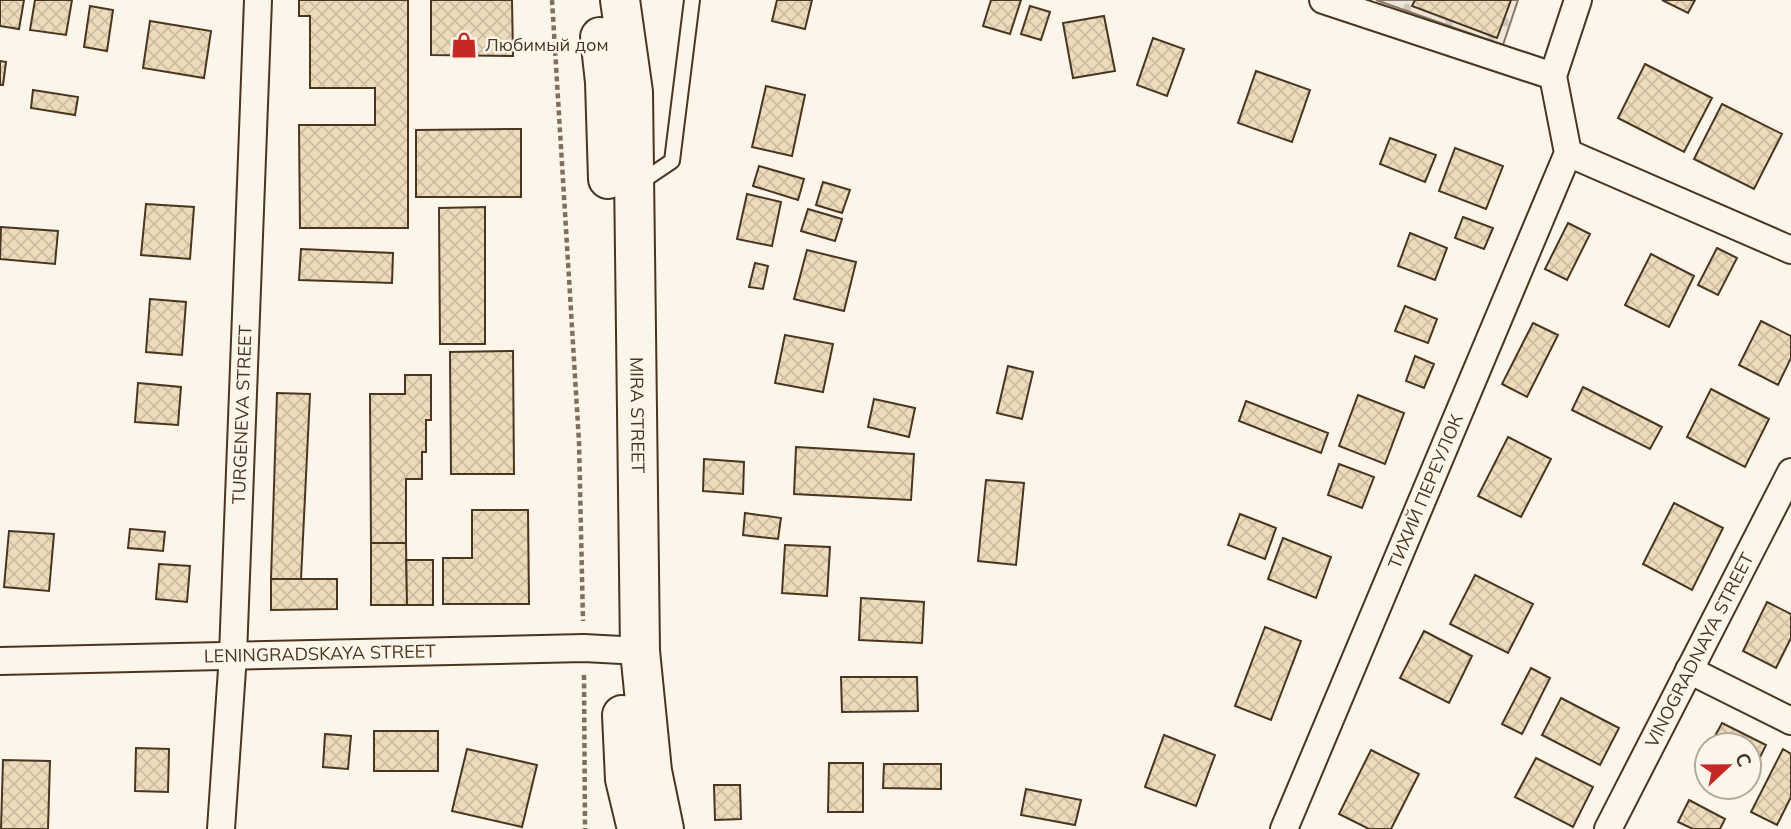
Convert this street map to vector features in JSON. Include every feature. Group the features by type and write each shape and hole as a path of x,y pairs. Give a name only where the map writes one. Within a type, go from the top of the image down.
{"main road":[{"name":"MIRA STREET","path":"596,0 605,82 614,650 625,779 637,829"},
{"name":"MIRA STREET","path":"620,0 633,92 634,186 614,650 652,771 664,829"}],"street":[{"name":"TURGENEVA STREET","path":"221,829 233,655 258,0"},
{"path":"1323,0 1553,76"},
{"path":"1578,0 1553,76 1568,153 1791,250"},
{"name":"ТИХИЙ ПЕРЕУЛОК","path":"1284,829 1568,153"},
{"name":"VINOGRADNAYA STREET","path":"1608,829 1791,472"},
{"name":"LENINGRADSKAYA STREET","path":"0,661 614,650"},
{"path":"1689,670 1791,721"}],"lane":[{"path":"634,186 673,161 692,0"}],"path":[{"path":"551,0 579,442 614,650 585,829"}],"green space":[{"path":"1376,0 1518,0 1503,45"}],"building":[{"path":"0,0 24,0 19,29 0,26"},
{"path":"35,0 72,0 66,35 30,30"},
{"path":"299,0 408,0 408,228 300,228 299,125 375,125 375,88 310,88 310,16 299,16"},
{"path":"431,0 512,0 513,56 431,55"},
{"path":"777,0 812,0 805,29 772,21"},
{"path":"991,0 1021,0 1010,34 983,26"},
{"path":"1415,0 1511,0 1497,38 1412,6"},
{"path":"1662,0 1695,0 1688,13"},
{"path":"90,6 113,10 107,51 84,47"},
{"path":"1030,6 1050,12 1041,40 1021,34"},
{"path":"1104,16 1115,71 1073,78 1063,23"},
{"path":"150,21 211,31 204,78 143,68"},
{"path":"1153,38 1184,49 1167,96 1137,85"},
{"path":"0,61 6,62 3,85 0,85"},
{"path":"1645,64 1712,98 1684,152 1618,118"},
{"path":"1256,71 1310,90 1292,142 1238,123"},
{"path":"766,86 805,95 792,156 752,147"},
{"path":"33,90 78,97 75,115 31,108"},
{"path":"1722,104 1782,134 1754,189 1694,159"},
{"path":"521,129 521,197 416,197 416,130"},
{"path":"1390,138 1436,155 1425,182 1380,164"},
{"path":"1455,148 1503,166 1486,209 1439,191"},
{"path":"759,166 804,179 798,200 753,186"},
{"path":"823,182 850,190 842,213 816,205"},
{"path":"747,194 781,202 772,246 737,239"},
{"path":"146,204 194,207 190,259 141,255"},
{"path":"485,207 485,344 440,344 439,208"},
{"path":"808,209 842,219 835,241 801,231"},
{"path":"1463,217 1493,228 1484,249 1455,238"},
{"path":"1568,223 1590,234 1567,280 1545,269"},
{"path":"1,227 58,231 55,264 0,259"},
{"path":"1410,233 1447,248 1435,280 1398,266"},
{"path":"1717,248 1737,258 1718,295 1698,285"},
{"path":"301,249 393,253 392,283 299,280"},
{"path":"807,250 856,262 844,311 794,299"},
{"path":"1651,254 1694,276 1669,327 1625,305"},
{"path":"755,263 768,266 763,289 749,287"},
{"path":"150,299 186,302 182,355 146,352"},
{"path":"1405,306 1437,319 1428,343 1395,331"},
{"path":"1761,321 1791,336 1791,358 1778,385 1739,365"},
{"path":"1533,323 1558,335 1527,397 1502,384"},
{"path":"785,335 833,344 823,392 775,383"},
{"path":"513,351 514,474 451,474 450,352"},
{"path":"1415,356 1434,364 1424,388 1406,381"},
{"path":"1008,366 1033,372 1022,419 997,413"},
{"path":"405,375 431,375 431,420 426,420 426,452 422,452 422,479 406,479 406,543 371,543 370,394 405,394"},
{"path":"138,383 181,387 178,425 135,422"},
{"path":"1583,387 1662,427 1650,449 1572,410"},
{"path":"1711,389 1769,419 1745,467 1687,437"},
{"path":"277,393 310,394 301,579 271,579"},
{"path":"1358,395 1404,413 1385,464 1339,446"},
{"path":"874,399 915,408 909,437 868,427"},
{"path":"1246,401 1328,433 1321,453 1239,421"},
{"path":"1508,437 1551,459 1521,517 1478,496"},
{"path":"796,447 914,454 911,500 794,494"},
{"path":"704,459 744,462 743,494 703,491"},
{"path":"1339,464 1374,477 1362,508 1328,495"},
{"path":"986,480 1024,483 1016,565 978,561"},
{"path":"1674,503 1723,528 1692,590 1643,564"},
{"path":"472,510 528,510 529,604 443,604 443,558 472,558"},
{"path":"745,513 781,518 778,539 743,535"},
{"path":"1240,514 1276,528 1265,559 1228,545"},
{"path":"130,529 165,532 163,551 128,548"},
{"path":"9,531 54,534 49,591 4,587"},
{"path":"1283,538 1331,557 1316,598 1268,579"},
{"path":"371,543 406,543 407,605 371,605"},
{"path":"785,545 830,547 827,596 782,593"},
{"path":"406,560 433,560 433,605 407,605"},
{"path":"159,564 190,566 187,602 156,599"},
{"path":"1475,575 1533,604 1508,653 1450,624"},
{"path":"271,579 337,579 337,609 271,610"},
{"path":"861,598 924,602 922,643 859,640"},
{"path":"1767,602 1791,614 1791,638 1776,668 1743,651"},
{"path":"1265,627 1301,641 1271,720 1235,706"},
{"path":"1424,631 1472,656 1449,703 1400,678"},
{"path":"1531,668 1550,678 1522,734 1502,724"},
{"path":"841,677 917,677 918,711 842,712"},
{"path":"1561,698 1619,728 1600,765 1542,735"},
{"path":"1722,723 1738,731 1718,731"},
{"path":"374,731 438,731 438,771 374,771"},
{"path":"325,734 351,736 348,769 323,767"},
{"path":"1164,735 1215,755 1196,806 1145,787"},
{"path":"136,748 169,749 168,792 135,791"},
{"path":"467,749 537,765 522,827 452,811"},
{"path":"1783,749 1791,754 1791,797 1777,825 1751,812 1757,801 1763,801 1763,788"},
{"path":"1371,750 1419,774 1391,829 1369,829 1339,814"},
{"path":"1536,758 1593,787 1573,827 1515,797"},
{"path":"3,760 50,761 48,829 1,829"},
{"path":"829,763 863,763 863,812 828,812"},
{"path":"884,764 941,764 941,789 883,788"},
{"path":"714,785 740,785 741,819 715,820"},
{"path":"1026,789 1081,800 1075,825 1021,815"},
{"path":"1689,800 1725,819 1720,829 1693,829 1678,822"}],"place":[{"name":"Любимый дом","path":"464,45"}]}
